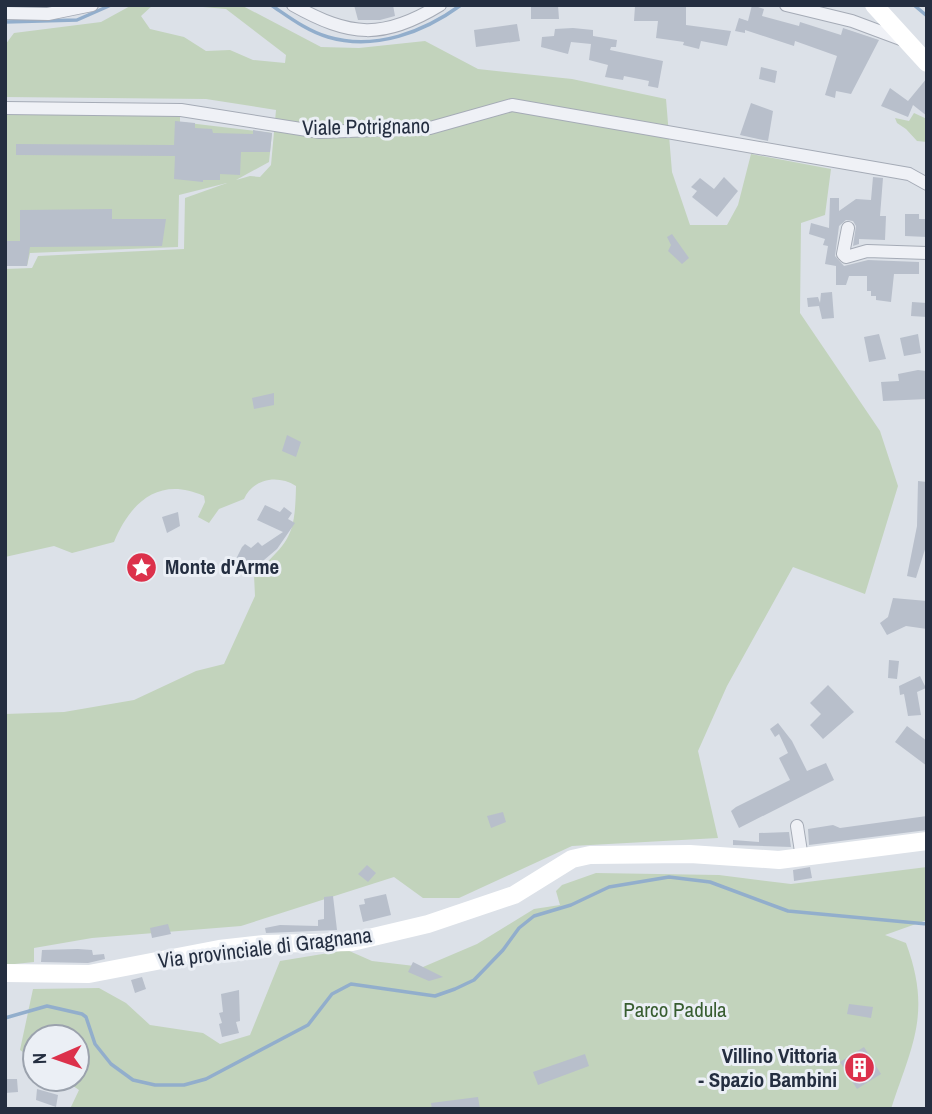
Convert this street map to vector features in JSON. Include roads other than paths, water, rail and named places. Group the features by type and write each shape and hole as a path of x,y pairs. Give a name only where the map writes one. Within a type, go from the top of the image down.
{"main road":[{"path":"874,5 903,40 927,63"},
{"name":"Via provinciale di Gragnana","path":"5,973 89,974 219,949 264,944 352,942 428,925 514,895 572,859 590,855 690,854 758,859 802,858 927,841"}],"street":[{"path":"5,13 48,14 92,5"},
{"path":"293,5 326,24 370,32 406,24 439,6"},
{"path":"786,5 852,21 903,40"},
{"name":"Viale Potrignano","path":"5,108 181,110 320,132 430,128 512,105 909,174 927,184"},
{"path":"848,228 843,254 846,257 867,251 927,253"},
{"path":"797,826 802,858"}],"waterway":[{"path":"5,22 77,20 111,5"},
{"path":"271,5 320,34 346,41 363,42 415,31 461,5"},
{"path":"914,5 927,16"},
{"path":"5,1018 47,1006 82,1014 86,1017 95,1044 111,1064 133,1080 155,1085 184,1085 206,1079 308,1025 332,994 351,984 435,996 455,989 474,980 503,950 519,928 534,916 571,905 609,887 669,877 710,882 788,911 927,924"}],"place":[{"name":"Monte d'Arme","path":"142,567"},
{"name":"Villino Vittoria - Spazio Bambini","path":"860,1068"}],"park label":[{"name":"Parco Padula","path":"675,1010"}]}
